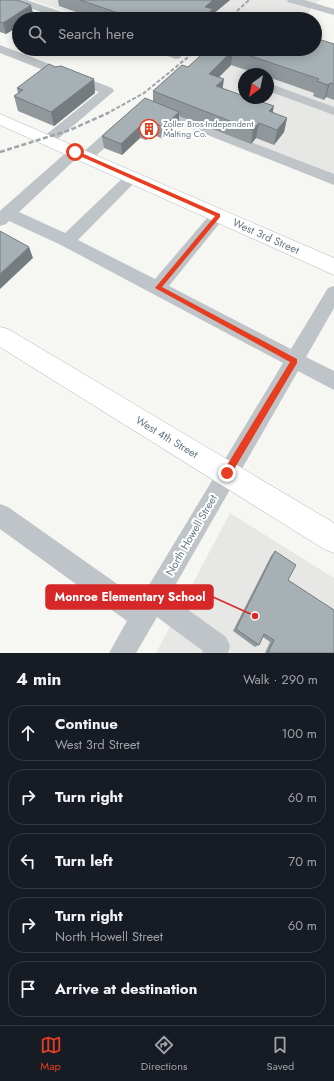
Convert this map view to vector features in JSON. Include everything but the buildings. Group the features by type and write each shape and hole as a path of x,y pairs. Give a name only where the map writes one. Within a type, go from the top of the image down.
{"main road":[{"name":"West 3rd Street","path":"0,119 334,267"},
{"name":"West 4th Street","path":"0,336 334,539"}],"street":[{"path":"17,0 52,12"},
{"path":"292,0 317,3 334,12"},
{"path":"2,52 12,56"},
{"path":"13,56 108,91 48,140"},
{"path":"274,89 334,111"},
{"path":"151,100 145,105 334,180"},
{"path":"133,116 80,155 4,217 67,241 334,381"},
{"path":"67,241 132,177"},
{"path":"158,288 218,215"},
{"name":"North Howell Street","path":"122,653 334,293"},
{"path":"0,514 148,608 217,646 215,653"}],"shaded area":[{"path":"32,0 320,0 309,12 67,12"},
{"path":"322,53 334,57 334,179 151,106 203,58 197,56 322,56"},
{"path":"230,513 334,578 334,653 156,653"}],"railway":[{"path":"236,12 249,0"},
{"path":"107,113 144,93 189,56"},
{"path":"0,152 70,130 107,113"}],"place":[{"name":"Zoller Bros-Independent Malting Co.","path":"149,129"},
{"name":"Monroe Elementary School","path":"255,616"}],"route":[{"path":"75,152 218,215 158,288 294,361 227,473"}]}
